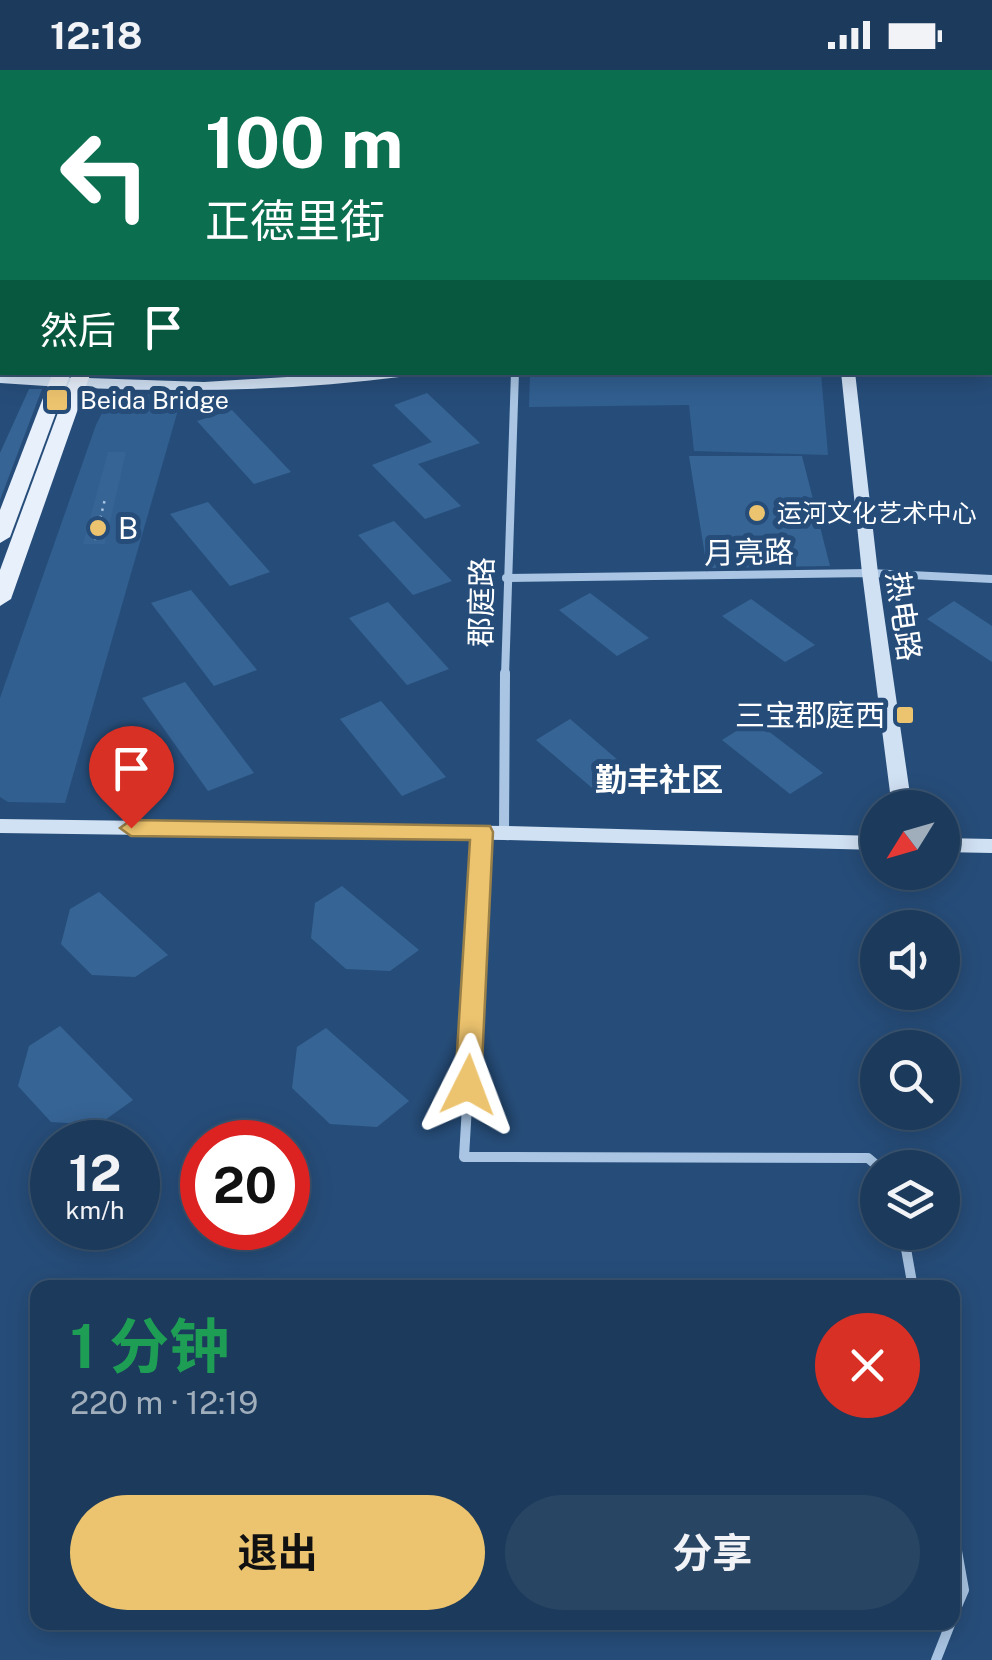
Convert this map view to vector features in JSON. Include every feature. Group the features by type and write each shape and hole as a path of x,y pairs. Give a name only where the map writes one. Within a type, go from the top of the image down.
{"main road":[{"path":"0,537 70,378"},
{"path":"0,599 70,378"}],"street":[{"path":"0,380 309,384 383,375"},
{"name":"郡庭路","path":"504,832 506,578 515,375"},
{"name":"热电路","path":"848,375 900,790"},
{"name":"月亮路","path":"506,578 870,573 992,579"},
{"path":"0,826 504,832 860,842"},
{"path":"960,845 992,846"}],"lane":[{"path":"482,832 464,1157 860,1158"},
{"path":"906,1250 912,1280"},
{"path":"960,1568 964,1590 960,1600"},
{"path":"936,1660 948,1630"}],"path":[{"path":"95,540 105,499"}],"shaded area":[{"path":"530,375 821,375 828,455 694,451 689,405 529,407"},
{"path":"137,394 182,396 65,803 8,802 0,797 0,698 96,425 105,407"}],"building":[{"path":"29,389 42,389 0,500 0,453"},
{"path":"427,393 480,443 418,464 461,506 425,519 372,465 432,442 394,405"},
{"path":"232,410 291,472 254,484 197,421"},
{"path":"108,452 126,452 105,544 83,544"},
{"name":"运河文化艺术中心","path":"689,456 802,456 830,566 707,568"},
{"path":"208,502 270,572 230,586 170,514"},
{"path":"394,521 452,581 413,595 358,535"},
{"path":"191,590 257,670 214,686 151,603"},
{"path":"590,593 649,638 617,656 559,610"},
{"path":"751,599 815,645 785,662 722,616"},
{"path":"954,601 992,626 992,662 927,619"},
{"path":"388,602 449,669 407,685 349,618"},
{"path":"185,682 254,773 208,791 142,698"},
{"path":"381,701 446,777 402,796 340,719"},
{"path":"570,719 633,773 598,793 536,740"},
{"path":"754,720 823,773 790,794 722,740"},
{"path":"342,886 419,950 390,971 346,969 311,938 315,903"},
{"path":"99,892 168,955 135,977 92,975 61,944 70,909"},
{"path":"60,1026 133,1100 105,1120 49,1120 18,1086 29,1046"},
{"path":"326,1028 409,1101 377,1127 330,1124 292,1088 297,1047"}],"place":[{"name":"Beida Bridge","path":"57,400"},
{"name":"运河文化艺术中心","path":"757,513"},
{"name":"B","path":"98,528"},
{"name":"三宝郡庭西","path":"905,715"}],"district":[{"name":"勤丰社区","path":"659,779"}],"route":[{"path":"131,828 482,832 468,1085"}]}
